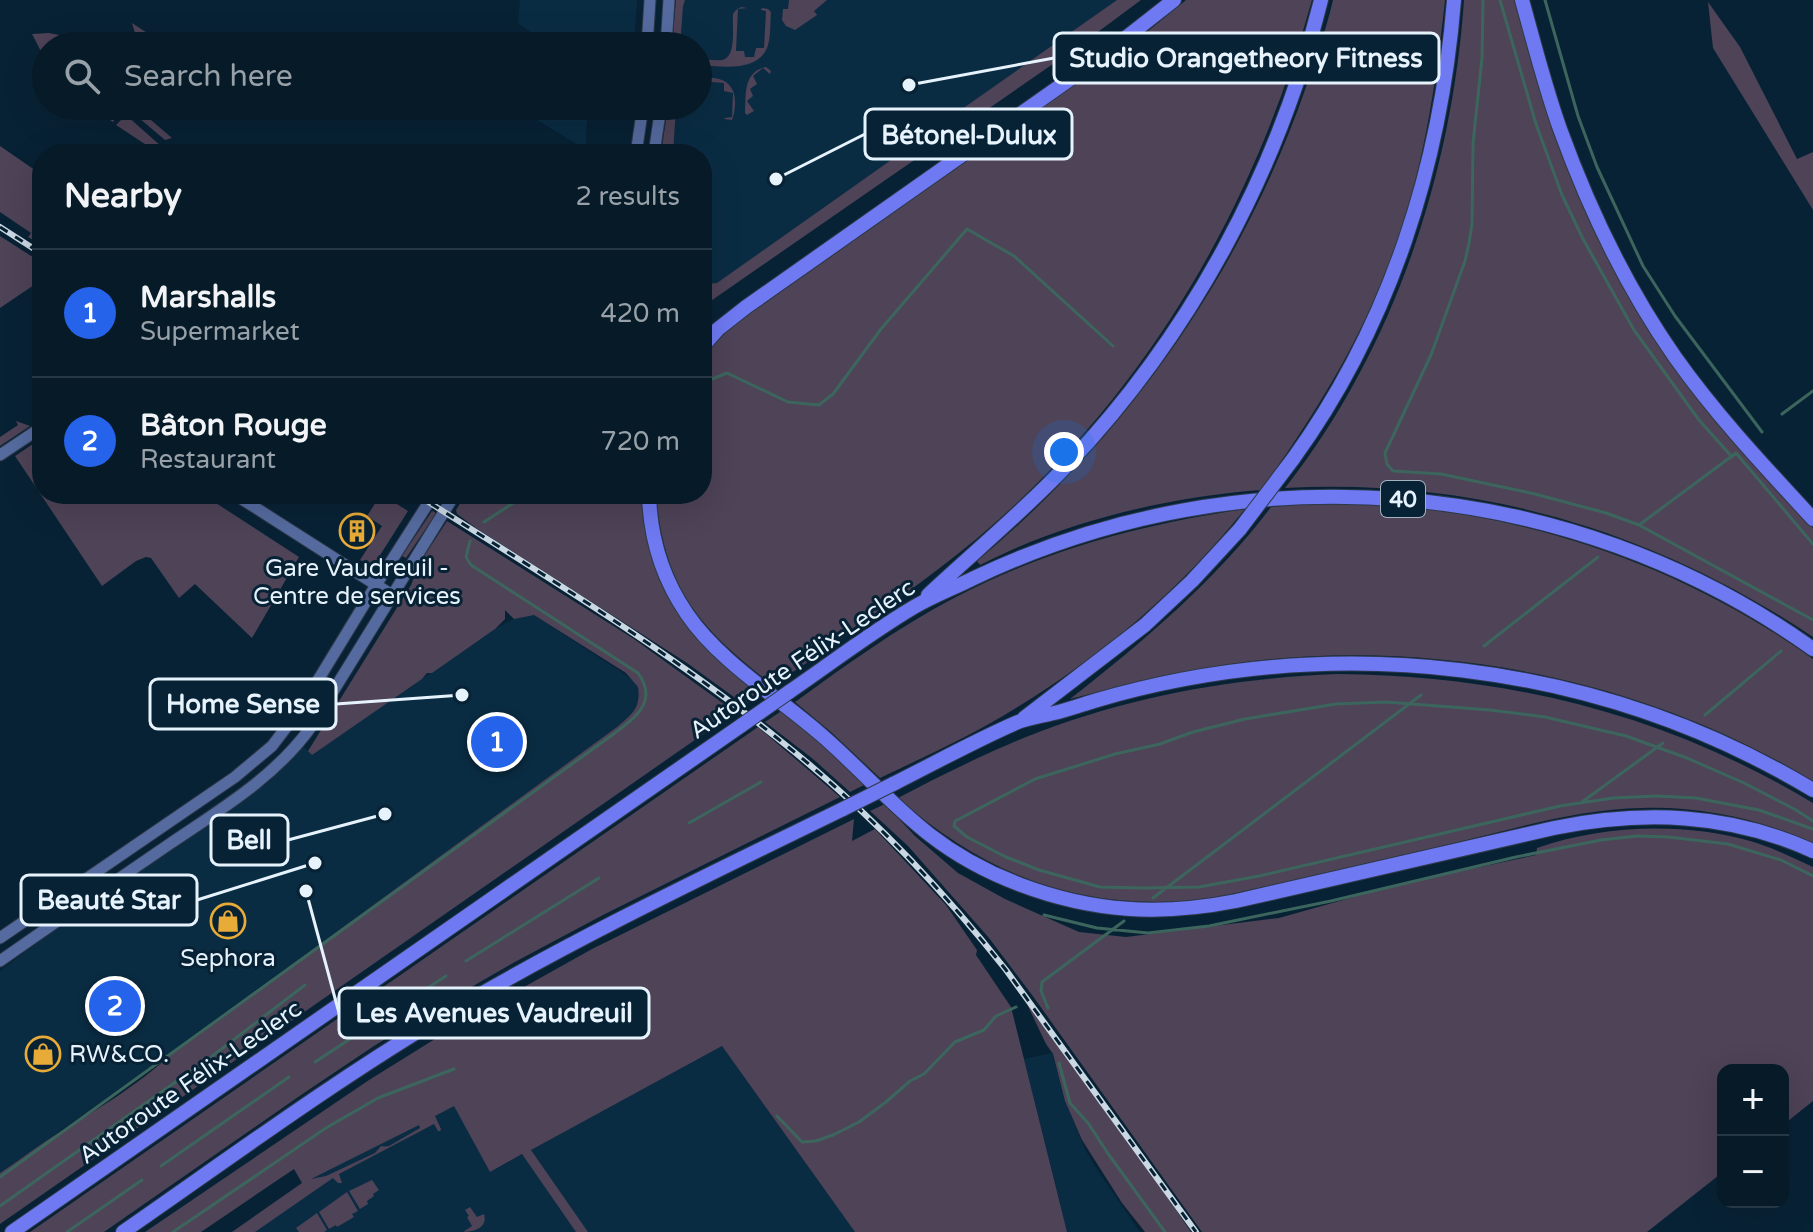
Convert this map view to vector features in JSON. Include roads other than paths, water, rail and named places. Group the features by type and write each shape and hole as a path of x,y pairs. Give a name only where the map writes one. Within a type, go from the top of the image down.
{"highway":[{"path":"712,336 738,313 1100,58 1174,0"},
{"path":"916,606 1015,517 1070,462 1120,404 1171,336 1214,268 1258,181 1295,87 1321,0"},
{"path":"1021,721 1145,625 1192,581 1240,529 1327,409 1379,307 1420,195 1444,88 1454,0"},
{"path":"1522,0 1568,151 1593,211 1634,290 1695,385 1813,519"},
{"name":"Autoroute Félix-Leclerc","path":"12,1232 916,606 1039,550 1093,532 1187,510 1250,500 1367,496 1423,500 1496,512 1611,544 1722,593 1813,649"},
{"path":"650,504 653,533 670,583 688,614 717,649 819,732 932,837 983,868 1052,895 1083,904 1120,909 1189,909 1554,828 1639,816 1731,824 1813,851"},
{"path":"123,1232 344,1079 549,955 1021,721 1160,684 1277,667 1346,663 1440,667 1496,674 1544,683 1673,722 1736,749 1813,790"}],"main road":[{"path":"648,32 650,0"},
{"path":"667,32 669,0"},
{"path":"637,144 641,120"},
{"path":"655,144 659,120"},
{"path":"0,455 32,434"},
{"path":"250,504 392,595"},
{"path":"0,938 235,777 272,746 301,708 428,504"},
{"path":"0,961 225,806 282,763 311,727 449,504"}],"waterway":[{"path":"1483,0 1469,243 1431,355 1385,453 1387,464 1393,471 1441,474 1535,494 1639,525 1813,620"},
{"path":"1500,0 1536,124 1562,195 1583,239 1634,330 1699,420 1732,457"},
{"path":"1545,0 1578,116 1597,167 1643,266 1675,316 1762,432"},
{"path":"712,379 727,373 788,402 819,405 833,394 881,329 967,229 1014,256 1113,346"},
{"path":"1782,414 1813,391"},
{"path":"1639,525 1736,453 1813,544"},
{"path":"484,522 512,504"},
{"path":"0,1177 615,733 637,714 646,692 638,673 471,565 466,557 470,541"},
{"path":"1484,646 1598,557"},
{"path":"1705,715 1781,651"},
{"path":"1153,898 1421,695"},
{"path":"1813,821 1744,783 1626,736 1545,717 1386,702 1336,704 1245,719 1115,754 1035,779 955,821 954,826 967,837 1039,870 1100,887 1144,888 1199,887 1259,876 1560,806 1613,798 1696,798 1759,810 1813,829"},
{"path":"1582,802 1663,743"},
{"path":"689,823 761,782"},
{"path":"1044,915 1097,928 1148,933 1209,926 1516,857 1637,836 1728,844 1781,860 1813,876"},
{"path":"466,961 599,878"},
{"path":"1048,1008 1041,991 1042,982 1124,921"},
{"path":"315,1062 446,976"},
{"path":"0,1206 211,1057 305,985"},
{"path":"777,1116 802,1142 833,1135 859,1122 910,1081 924,1074 955,1042 984,1030 996,1016 1016,1007"},
{"path":"1059,1063 1070,1103 1088,1123 1165,1232"},
{"path":"173,1232 326,1128 378,1098 454,1069"},
{"path":"161,1166 289,1077"},
{"path":"67,1232 142,1180"}],"railway":[{"path":"0,227 32,248"},
{"path":"432,504 690,672 777,738 869,818 927,877 1006,970 1196,1232"}],"place":[{"name":"Studio Orangetheory Fitness","path":"909,85"},
{"name":"Bétonel-Dulux","path":"776,179"},
{"name":"Gare Vaudreuil - Centre de services","path":"357,531"},
{"name":"Home Sense","path":"462,695"},
{"name":"Marshalls","path":"497,742"},
{"name":"Bell","path":"385,814"},
{"name":"Beauté Star","path":"315,863"},
{"name":"Les Avenues Vaudreuil","path":"306,891"},
{"name":"Sephora","path":"228,921"},
{"name":"Bâton Rouge","path":"115,1006"},
{"name":"RW&CO.","path":"43,1054"}]}
